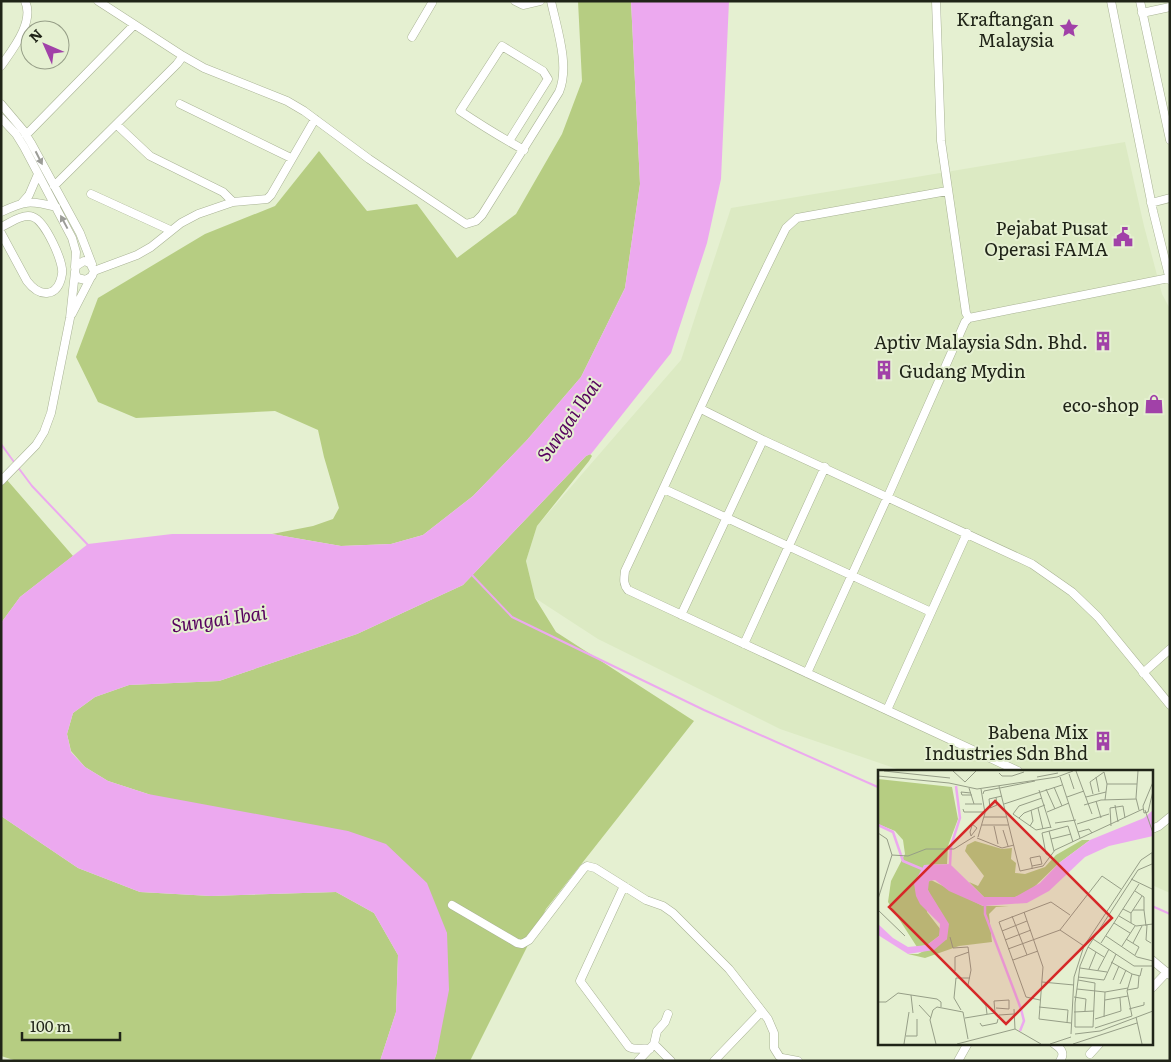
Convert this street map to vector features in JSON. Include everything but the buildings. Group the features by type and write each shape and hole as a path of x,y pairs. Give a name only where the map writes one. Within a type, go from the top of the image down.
{"street":[{"path":"1,66 5,54 26,23 28,7 25,1"},
{"path":"98,1 182,56 209,70 287,101 304,111 370,159 466,224 476,221 482,215 560,92 564,72 552,1"},
{"path":"515,1 523,5 540,1"},
{"path":"936,1 941,141 947,191 955,229 968,318"},
{"path":"807,673 968,318 1169,279 1151,203 1111,1"},
{"path":"1140,1 1170,140"},
{"path":"412,37 432,3"},
{"path":"1142,12 1170,7"},
{"path":"26,135 134,25"},
{"path":"509,142 548,79 543,72 502,46 460,111 509,142 524,150"},
{"path":"54,186 117,125 177,64 182,56"},
{"path":"180,104 291,158"},
{"path":"2,105 26,135 80,233 93,272 70,318"},
{"path":"1,118 20,141 56,207 74,244 76,260 70,318 51,413 44,432 28,455 3,479"},
{"path":"93,272 90,263 84,261 78,263 75,270 77,278 83,280 93,272 137,255 151,247 170,230 198,214 233,202 267,199 314,119"},
{"path":"117,125 150,156 223,192 233,202"},
{"path":"22,203 29,195 38,174"},
{"path":"947,191 797,218 790,222 744,311 701,409 625,572 624,585 628,590 1016,770"},
{"path":"91,194 170,230"},
{"path":"1151,203 1170,198"},
{"path":"1,212 22,203 32,202 56,207"},
{"path":"1,227 24,216 33,216 43,224 60,258 62,273 58,285 52,291 45,294 39,293 32,288 1,232"},
{"path":"701,409 763,440 1032,564 1072,592 1104,624 1170,705"},
{"path":"681,614 763,440"},
{"path":"744,644 824,467"},
{"path":"664,489 931,612"},
{"path":"887,710 967,533"},
{"path":"1143,673 1170,649"},
{"path":"1154,828 1170,817"},
{"path":"452,905 517,943 522,944 529,940 584,868 587,866 595,868 646,900 664,906 673,913 730,969 772,1026 774,1048 779,1056 798,1061"},
{"path":"624,886 580,978 580,983 629,1048 635,1050 652,1047 671,1061"},
{"path":"1154,962 1168,973 1154,986"},
{"path":"714,1061 761,1012"},
{"path":"638,1061 652,1047 656,1032 665,1022 668,1014"},
{"path":"958,1061 967,1044"},
{"path":"1054,1044 1062,1051 1063,1054 1060,1061"},
{"path":"1090,1054 1099,1044"}],"shaded area":[{"path":"1125,142 1162,294 1170,309 1170,893 1154,886 1154,770 900,770 780,729 598,639 535,598 526,561 537,526 681,360 731,208"}],"green space":[{"path":"578,1 631,1 640,184 625,288 581,377 527,440 473,496 423,535 391,544 341,546 272,534 313,526 333,519 339,508 318,430 275,411 136,418 98,402 76,357 98,298 205,234 275,206 319,151 367,211 417,204 457,258 516,214 562,134 582,81"},
{"path":"590,454 592,456 589,461 537,526 526,561 535,598 556,632 694,721 546,909 470,1061 434,1061 437,1052 447,933 148,794 108,781 85,767 71,751 67,734 73,713 95,697 129,685 219,681 357,634 463,585"},
{"path":"1,473 73,556 20,597 1,623"},
{"path":"1,816 78,868 140,892 211,896 336,892 374,913 398,955 396,1012 380,1061 17,1061 1,1056"}],"water":[{"name":"Sungai Ibai","path":"631,1 729,1 721,179 707,243 671,353 591,454 586,456 463,585 357,634 219,681 129,685 95,697 73,713 67,734 71,752 85,767 108,781 148,794 348,831 386,844 427,883 447,933 449,990 437,1052 434,1061 380,1061 396,1012 398,955 374,913 336,892 211,896 140,892 78,868 1,816 1,623 20,597 88,544 172,534 272,534 341,546 391,544 423,535 473,496 527,440 581,377 625,288 640,184"}],"waterway":[{"path":"1,444 14,462"},
{"path":"17,466 32,486 89,546"},
{"path":"471,574 512,617 704,710 878,787"},
{"path":"1154,907 1170,914"}],"place":[{"name":"Kraftangan Malaysia","path":"1069,28"},
{"name":"Pejabat Pusat Operasi FAMA","path":"1123,237"},
{"name":"Aptiv Malaysia Sdn. Bhd.","path":"1103,341"},
{"name":"Gudang Mydin","path":"884,370"},
{"name":"eco-shop","path":"1154,404"},
{"name":"Babena Mix Industries Sdn Bhd","path":"1103,741"}]}
